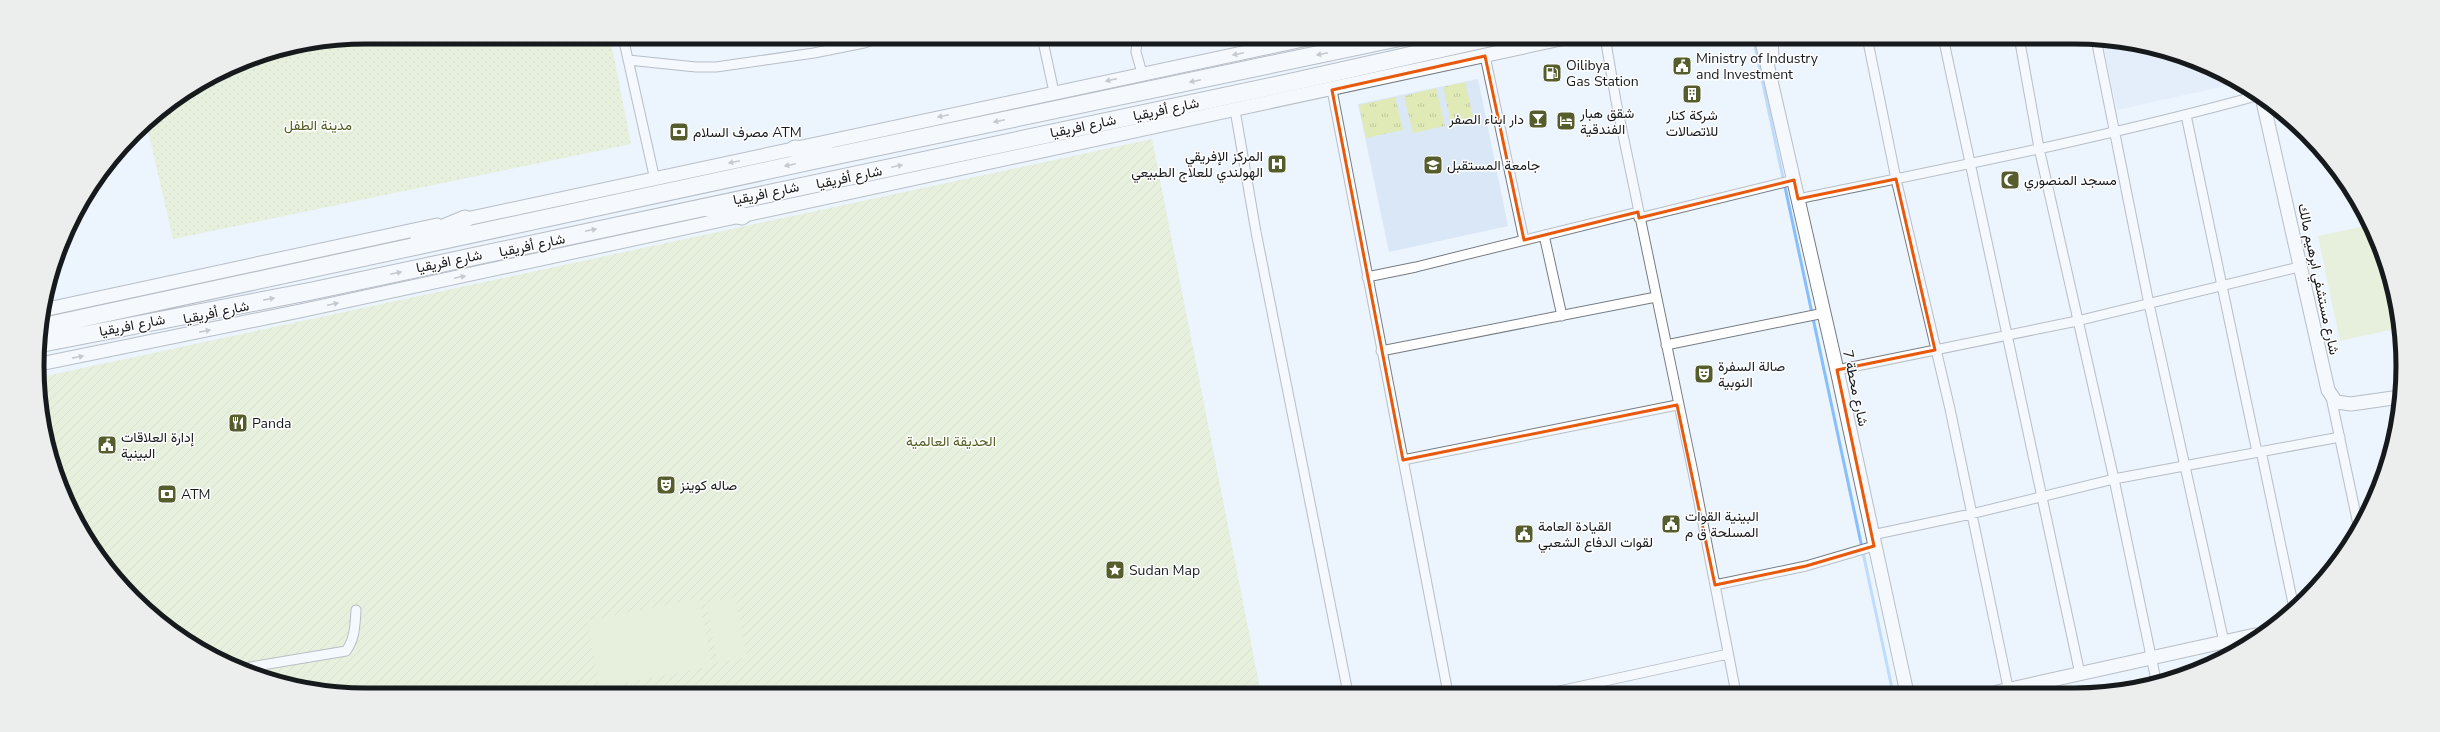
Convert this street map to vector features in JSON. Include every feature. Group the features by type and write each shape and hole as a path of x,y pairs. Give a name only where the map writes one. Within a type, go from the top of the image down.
{"highway":[{"name":"شارع افريقيا","path":"47,326 839,155 1023,116 1060,110 1358,44"},
{"name":"شارع افريقيا","path":"45,343 312,291 1040,135 1289,90 1466,44"},
{"path":"1060,110 1066,130"},
{"path":"1023,116 1040,135"},
{"path":"795,149 839,155"},
{"path":"704,207 742,216"},
{"path":"381,254 465,219"}],"street":[{"path":"625,44 655,180"},
{"path":"628,60 696,67 716,67 814,53 859,44"},
{"path":"1044,44 1054,92"},
{"path":"1137,44 1136,52 1142,73"},
{"path":"49,309 465,219 655,180 1142,73 1284,44"},
{"name":"شارع أفريقيا","path":"44,363 241,324 1235,110 1289,90 1332,90 1539,44"},
{"path":"1606,44 1616,101 1735,688"},
{"path":"1763,44 1774,89"},
{"path":"1771,44 1774,89"},
{"path":"1868,44 1896,179 1972,514 2003,688"},
{"path":"1945,44 2080,674"},
{"path":"2020,44 2039,148 2114,480 2156,677"},
{"path":"2097,45 2149,304 2224,642"},
{"path":"1485,56 1524,240"},
{"name":"شارع محطة 7","path":"1774,89 1837,370 1905,688"},
{"path":"1332,90 1447,688"},
{"path":"1798,199 1971,165 2253,98"},
{"name":"شارع مستشفي ابرهيم مالك","path":"2264,106 2274,141 2299,267 2324,378 2331,397"},
{"path":"1235,110 1258,240 1347,688"},
{"path":"2186,115 2293,602"},
{"path":"1367,277 1544,235 1794,180"},
{"path":"1544,235 1562,316"},
{"path":"1837,370 2077,321 2223,287 2299,267"},
{"path":"1381,351 1656,297"},
{"path":"1666,345 1824,313"},
{"path":"2331,397 2336,402 2351,404 2394,398"},
{"path":"2331,397 2357,519"},
{"path":"1402,460 1677,405"},
{"path":"1715,585 1806,566 1873,540 2041,497 2114,480 2340,437"},
{"path":"252,667 346,651 352,643 356,610"},
{"path":"2021,688 2152,657 2247,637"},
{"path":"1573,688 1728,654"}],"highlighted area":[{"path":"1485,56 1524,240 1638,212 1639,218 1794,180 1798,199 1896,179 1935,350 1837,370 1874,546 1806,566 1715,585 1677,405 1403,460 1332,90"}],"shaded area":[{"path":"2103,46 2137,50 2178,61 2231,85 2117,110"},
{"name":"جامعة المستقبل","path":"1478,79 1508,226 1389,252 1358,104"}],"green space":[{"name":"مدينة الطفل","path":"611,44 631,144 173,239 148,129 187,98 224,77 262,61 283,55 303,50 345,45"},
{"path":"1465,82 1473,117 1451,122 1443,87"},
{"path":"1436,88 1445,126 1413,133 1404,96"},
{"path":"1395,97 1403,130 1366,138 1359,105"},
{"name":"الحديقة العالمية","path":"1152,139 1260,688 366,688 324,685 283,677 262,671 224,655 187,634 138,594 111,562 87,527 77,508 61,470 50,429 44,376"},
{"path":"2364,226 2379,262 2390,303 2393,329 2340,341 2318,236"},
{"path":"735,597 747,657 718,663 706,603"},
{"path":"699,598 712,666 600,688 587,621"}],"waterway":[{"path":"1754,44 1892,688"}],"place":[{"name":"Ministry of Industry and Investment","path":"1682,66"},
{"name":"Oilibya Gas Station","path":"1552,73"},
{"name":"شركة كنار للاتصالات","path":"1692,94"},
{"name":"دار ابناء الصفر","path":"1538,119"},
{"name":"شقق هبار الفندقية","path":"1566,121"},
{"name":"مصرف السلام ATM","path":"679,132"},
{"name":"المركز الإفريقي الهولندي للعلاج الطبيعي","path":"1277,164"},
{"name":"جامعة المستقبل","path":"1433,165"},
{"name":"مسجد المنصوري","path":"2010,180"},
{"name":"صالة السفرة النوبية","path":"1704,374"},
{"name":"Panda","path":"238,423"},
{"name":"إدارة العلاقات البينية","path":"107,445"},
{"name":"صاله كوينز","path":"666,485"},
{"name":"ATM","path":"167,494"},
{"name":"البينية القوات المسلحة ق م","path":"1671,524"},
{"name":"القيادة العامة لقوات الدفاع الشعبي","path":"1524,534"},
{"name":"Sudan Map","path":"1115,570"}]}
